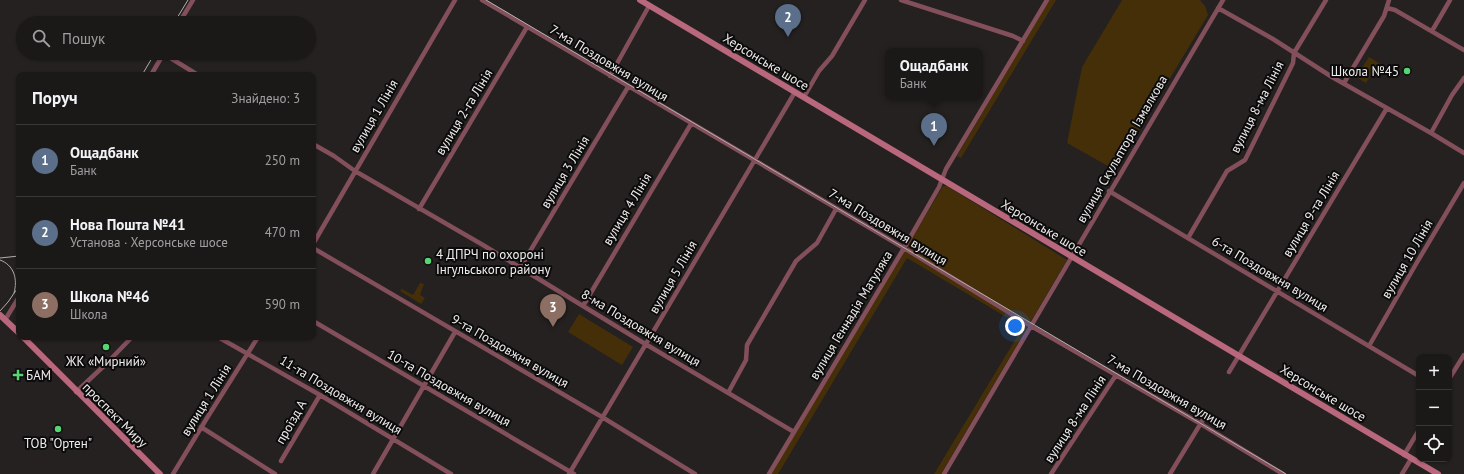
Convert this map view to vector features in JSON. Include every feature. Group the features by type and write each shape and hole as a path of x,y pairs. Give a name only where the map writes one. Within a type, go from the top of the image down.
{"main road":[{"name":"Херсонське шосе","path":"640,0 1072,258 1438,474"},
{"path":"0,315 16,331"},
{"name":"проспект Миру","path":"26,340 76,392 160,474"}],"street":[{"path":"183,16 193,0"},
{"name":"вулиця 1 Лінія","path":"316,239 455,0"},
{"name":"7-ма Поздовжня вулиця","path":"482,0 904,248 1031,326 1201,424 1283,474"},
{"path":"804,97 819,71 832,56 865,0"},
{"path":"901,0 1013,36 1023,41"},
{"name":"вулиця Геннадія Матуляка","path":"769,474 904,248 942,180 946,169 1047,0"},
{"name":"вулиця Скульптора Ізмалкова","path":"944,474 1222,0"},
{"name":"вулиця 8-ма Лінія","path":"1188,238 1227,171 1245,160 1292,64 1294,53 1326,0"},
{"path":"1344,83 1384,16 1389,0"},
{"path":"1432,31 1450,0"},
{"path":"610,76 649,6"},
{"path":"1218,8 1332,77 1464,153"},
{"path":"1387,8 1395,10 1464,50"},
{"name":"вулиця 2-га Лінія","path":"419,209 527,27"},
{"path":"153,72 160,60"},
{"path":"175,60 193,72"},
{"path":"1431,133 1452,95 1464,78"},
{"name":"вулиця 3 Лінія","path":"520,268 628,87"},
{"name":"вулиця 5 Лінія","path":"571,473 602,417 795,92"},
{"name":"вулиця 9-та Лінія","path":"1230,372 1387,108"},
{"name":"вулиця 4 Лінія","path":"583,306 691,124"},
{"name":"8-ма Поздовжня вулиця","path":"316,146 355,171 794,432"},
{"name":"вулиця 10 Лінія","path":"1369,346 1464,183"},
{"name":"6-та Поздовжня вулиця","path":"1109,191 1416,374"},
{"path":"728,393 746,360 747,345 796,261 817,243 836,209"},
{"name":"9-та Поздовжня вулиця","path":"316,250 602,417 695,474"},
{"path":"5,320 16,302"},
{"name":"10-та Поздовжня вулиця","path":"316,322 571,473"},
{"path":"373,474 456,332"},
{"path":"76,392 129,340"},
{"name":"11-та Поздовжня вулиця","path":"223,340 320,394 451,474"},
{"name":"вулиця 1 Лінія","path":"173,474 256,340"},
{"path":"1452,374 1464,355"},
{"name":"вулиця 8-ма Лінія","path":"1052,474 1116,375"},
{"name":"проїзд А","path":"281,461 320,394"},
{"path":"1170,474 1204,418"},
{"path":"201,427 275,474"},
{"path":"1404,454 1416,435"},
{"path":"1402,474 1411,459"}],"shaded area":[{"path":"1049,0 1056,0 961,158 957,156"},
{"path":"1122,0 1200,0 1205,6 1208,15 1115,170 1067,143 1082,67"},
{"path":"1369,57 1379,63 1366,83 1356,77"},
{"path":"943,186 947,186 1067,260 941,474 934,474 1023,327 907,258 778,474 771,474"},
{"path":"420,283 424,284 420,295 425,298 421,304 400,291 402,289 413,295"},
{"path":"579,314 633,347 622,365 568,332"}],"tram line":[{"path":"178,16 188,0"},
{"path":"486,0 1286,474"},
{"path":"144,72 151,60"},
{"path":"0,258 16,256"},
{"path":"0,260 9,265 14,273 14,293"},
{"path":"0,311 16,290"}],"place":[{"name":"Нова Пошта №41","path":"788,37"},
{"name":"Школа №45","path":"1407,71"},
{"name":"Ощадбанк","path":"934,146"},
{"name":"4 ДПРЧ по охороні Інгульського району","path":"428,261"},
{"name":"Школа №46","path":"553,327"},
{"name":"ЖК «Мирний»","path":"106,347"},
{"name":"БАМ","path":"18,375"},
{"name":"ТОВ \"Ортен\"","path":"58,429"}]}
